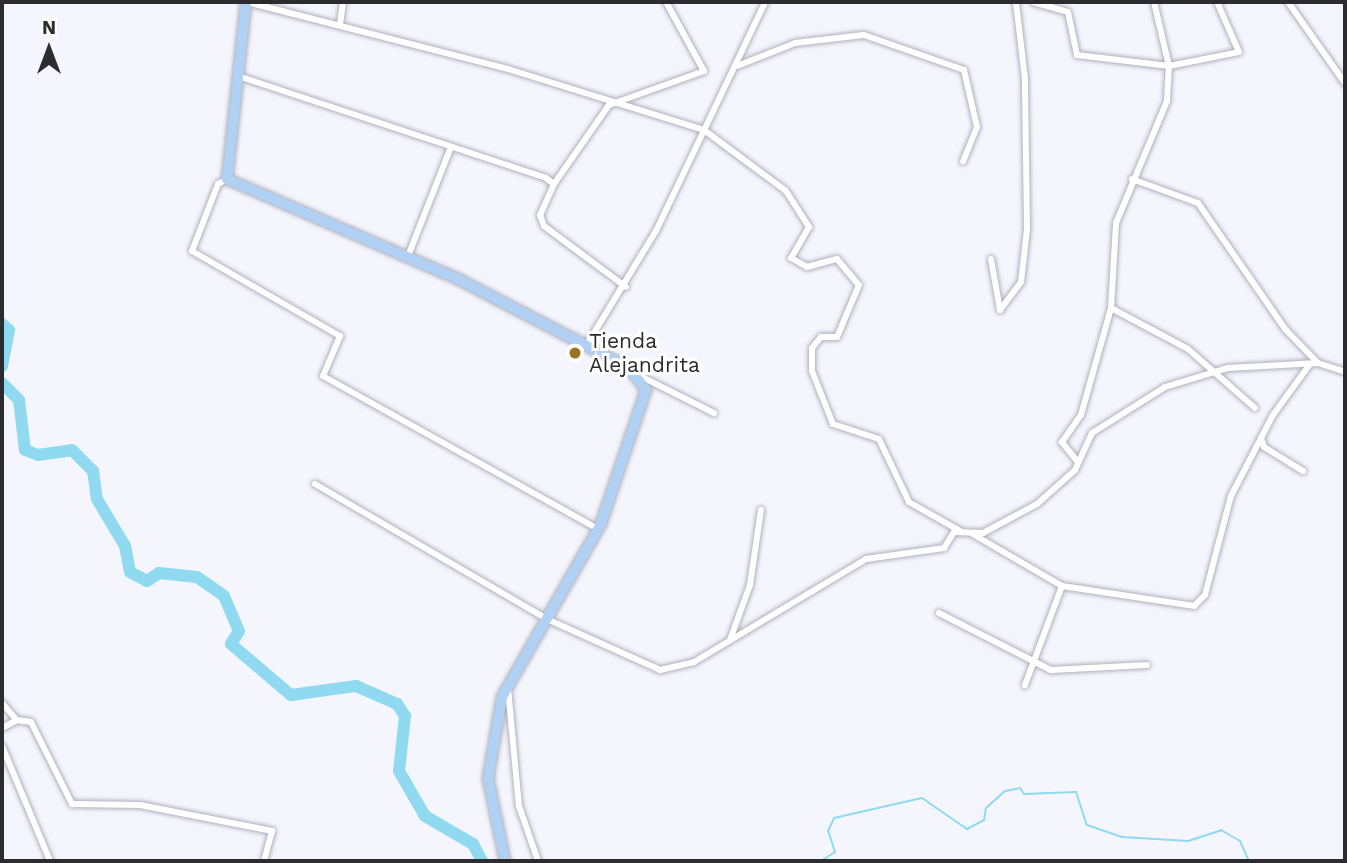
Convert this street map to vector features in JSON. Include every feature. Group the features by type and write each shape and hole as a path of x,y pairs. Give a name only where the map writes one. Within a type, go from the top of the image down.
{"main road":[{"path":"246,2 228,179 408,256 640,376 645,408 598,529 549,620 508,688 488,778 505,861"}],"street":[{"path":"246,2 340,24 618,100 704,130 786,191 809,227 791,258 807,267 837,259 859,285 836,337 821,337 812,348 812,371 833,424 879,439 909,502 1062,586 1194,606 1205,595 1231,496 1261,438 1310,363"},
{"path":"340,24 343,2"},
{"path":"626,287 544,226 541,215 554,184 618,100 704,71 666,2"},
{"path":"586,346 626,287 737,66 765,2"},
{"path":"991,259 1000,310 1021,282 1027,229 1025,79 1016,2"},
{"path":"1033,2 1068,12 1077,55 1169,65 1239,52 1217,2"},
{"path":"1079,462 1062,442 1081,415 1111,308 1116,223 1132,179 1156,139 1169,65 1154,2"},
{"path":"1288,2 1345,83"},
{"path":"737,66 795,43 864,35 964,70 977,127 963,161"},
{"path":"238,76 554,184"},
{"path":"408,256 451,147"},
{"path":"228,179 218,184 192,251 340,336 323,376 598,529"},
{"path":"1132,179 1198,203 1286,330 1318,363"},
{"path":"1111,308 1218,371 1255,408"},
{"path":"315,484 549,620 660,670 694,662 866,559 944,548 954,532 983,533 1037,504 1079,462 1092,433 1166,387 1218,371 1310,363 1345,372"},
{"path":"640,376 714,413"},
{"path":"1261,438 1264,447 1303,471"},
{"path":"730,640 750,585 761,510"},
{"path":"1025,685 1031,662 1062,586"},
{"path":"939,613 1051,670 1147,665"},
{"path":"508,688 519,806 538,861"},
{"path":"2,704 17,720 39,732 72,804 140,805 272,831 264,861"},
{"path":"2,729 17,720"},
{"path":"2,746 50,861"}],"waterway":[{"path":"2,324 9,330 2,366"},
{"path":"2,383 19,400 25,450 38,455 72,450 93,471 97,499 125,546 130,572 147,581 159,573 197,577 224,596 239,631 231,644 291,695 356,686 397,704 405,716 399,771 425,816 473,844 482,861"},
{"path":"821,861 835,852 828,831 834,818 922,798 967,829 984,820 986,808 1005,791 1020,788 1024,794 1076,792 1087,825 1122,837 1188,841 1221,830 1240,841 1249,861"}],"place":[{"name":"Tienda Alejandrita","path":"575,353"}]}
